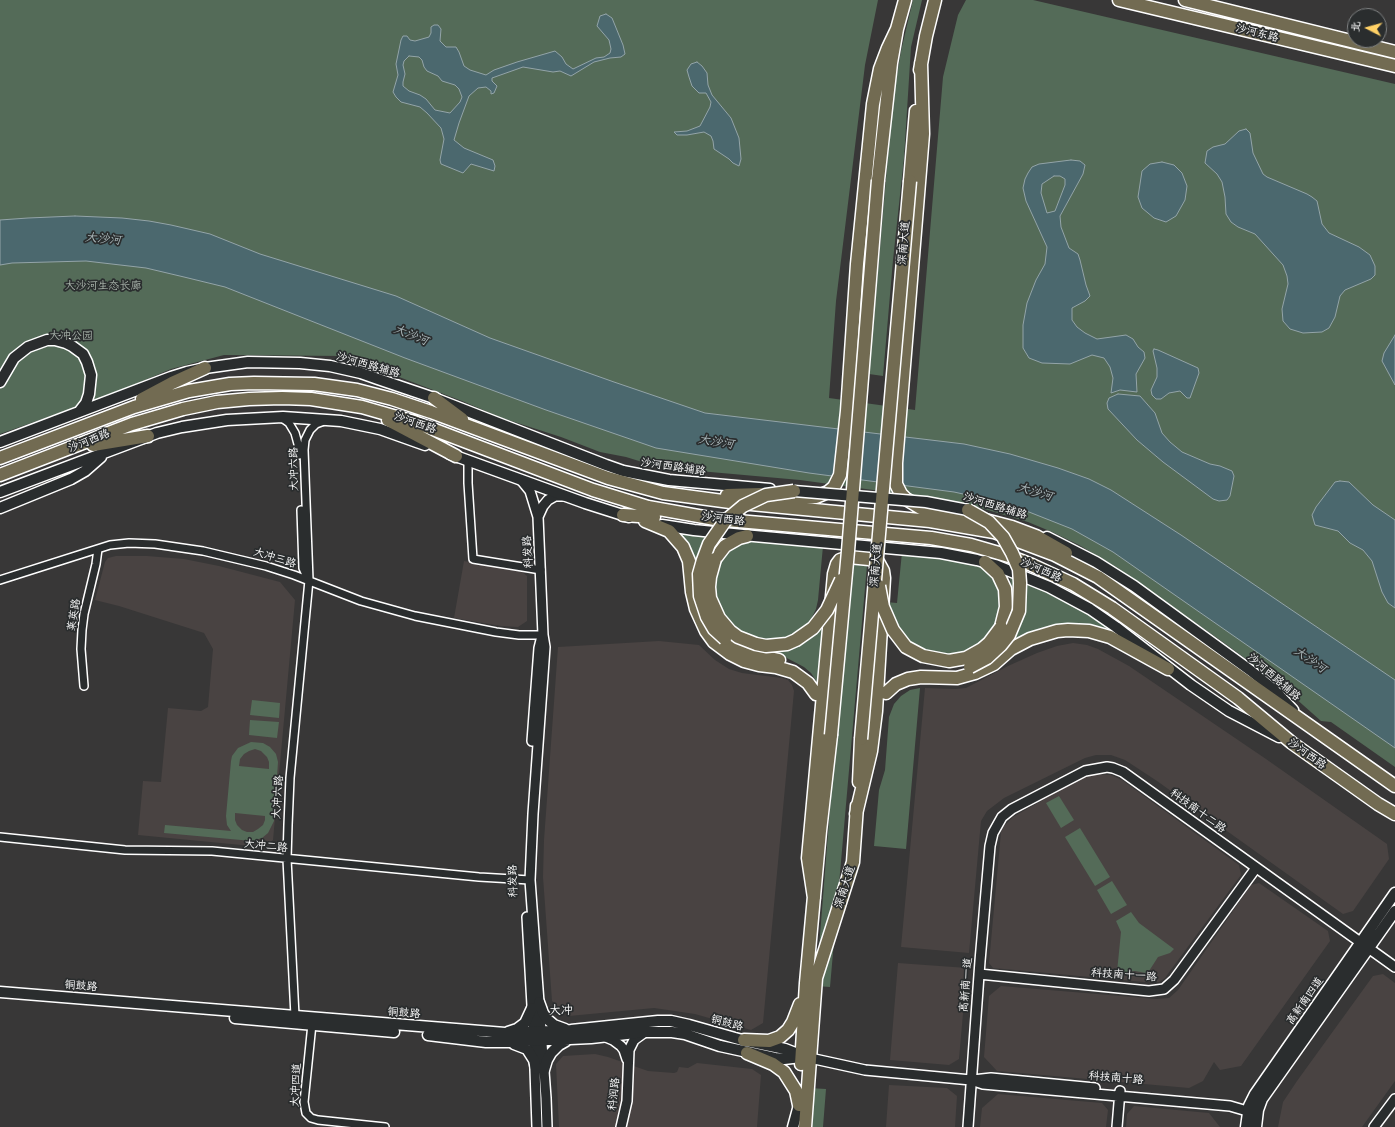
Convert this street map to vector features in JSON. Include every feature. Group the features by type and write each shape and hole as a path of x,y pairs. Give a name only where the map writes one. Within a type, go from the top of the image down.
{"main road":[{"name":"深南大道","path":"805,1127 806,983 848,551 878,180 890,70 905,0"},
{"name":"深南大道","path":"798,1127 799,1105 816,978 853,862 861,739 921,63 935,0"},
{"path":"926,36 942,0"},
{"name":"沙河东路","path":"1119,0 1395,66"},
{"name":"沙河东路","path":"1185,0 1395,52"},
{"path":"682,496 754,494 810,498 822,495 834,487 840,475 847,411 858,264 874,98 883,59 898,29"},
{"path":"921,63 923,134 899,418 896,484 901,494 914,505 927,510 970,516 1012,527 1036,536 1072,558 1085,570"},
{"path":"0,382 14,358 28,347 47,340 55,340 66,343 83,354 91,375 89,394 86,403 79,412"},
{"name":"沙河西路辅路","path":"0,442 171,377 205,368 236,363 266,361 330,366 361,373 434,398 606,465 639,475 684,482 926,502 992,516 1055,540 1115,573 1194,629 1262,680 1307,724"},
{"path":"113,415 172,383 205,368"},
{"name":"沙河西路","path":"0,458 154,400 189,391 230,384 261,382 337,386 376,394 410,404 614,480 663,493 738,503 930,521 994,532 1056,555 1085,570 1395,786"},
{"name":"沙河西路","path":"0,475 146,419 183,409 217,402 249,399 294,398 328,401 362,407 424,425 607,496 648,507 715,519 932,538 971,545 1020,560 1073,584 1112,608 1238,698 1292,743 1378,804 1395,814"},
{"path":"434,398 476,429"},
{"path":"362,407 423,437 456,456"},
{"path":"0,492 148,436 168,430 246,418 278,417 355,423 386,431 565,496 644,521 673,527 748,536 929,551 956,555 985,562 1033,580 1068,597 1116,627 1168,669 1229,711 1292,743"},
{"path":"70,449 148,436"},
{"path":"0,508 71,479 85,470 108,451"},
{"path":"794,491 781,492 758,498 730,515 719,527 702,560 699,574 699,588 701,602 710,624 725,640 740,649 756,655 793,664 805,672 813,684 820,718"},
{"path":"876,711 886,693 898,677 912,670 955,670 970,668 987,658 1009,635 1019,612 1019,569 1003,537 989,522 968,510"},
{"path":"623,515 715,519"},
{"path":"644,521 668,532 678,540 683,547 690,561 692,592 696,609 706,631 714,642 730,654 744,661 793,672 808,682 816,694"},
{"path":"748,536 739,538 725,546 715,559 710,577 710,598 719,618 730,631 747,641 766,646 776,646 796,640 813,628 820,620 827,610 840,584 845,569 848,551"},
{"path":"877,556 880,594 888,619 899,639 914,652 923,656 949,661 966,658 982,649 989,643 1001,627 1006,607 1005,589 998,574 985,562"},
{"path":"814,898 808,858 834,574 840,560 849,557 874,560 878,562 883,571 884,578 876,711 869,762 856,814"},
{"path":"886,693 896,684 908,679 921,677 958,678 975,673 994,664 1011,649 1030,639 1048,633 1068,630 1089,631 1110,636 1168,669"},
{"path":"816,767 820,831"},
{"path":"1378,804 1395,822"},
{"name":"高新南四道","path":"1246,1127 1253,1111 1365,945 1395,893"},
{"name":"高新南四道","path":"1365,945 1395,911"},
{"path":"744,1040 769,1041 775,1040 784,1035 797,1014 806,983"},
{"name":"铜鼓路","path":"0,992 295,1016 505,1038 570,1035 649,1022 672,1021 785,1049 806,1057"},
{"name":"铜鼓路","path":"0,997 312,1024 440,1036 486,1042 505,1038"},
{"path":"536,1005 550,1022 570,1035 553,1050 540,1070 527,1049 505,1038 525,1023 536,1005"},
{"name":"铜鼓路","path":"570,1035 606,1037 645,1032 679,1032 720,1046 747,1053 780,1059 806,1057"},
{"path":"747,1053 769,1062 784,1072 796,1091 799,1105 793,1127"},
{"name":"高新南四道","path":"1253,1111 1256,1127"}],"street":[{"name":"大冲六路","path":"278,417 285,420 291,426 298,444 303,568 308,580"},
{"name":"大冲六路","path":"295,1016 287,859 290,786 308,580 304,447 306,437 313,427 319,423 330,420"},
{"path":"468,460 467,477 473,559 541,570"},
{"name":"科发路","path":"521,480 527,486 532,495 538,517 543,635 545,647 527,880 540,1070 547,1127"},
{"path":"538,517 543,506 548,500 555,496 565,496"},
{"name":"大冲三路","path":"0,580 110,545 130,543 179,547 249,562 308,580 367,603 421,618 496,632 520,635 543,635"},
{"name":"莱英路","path":"84,686 81,649 82,630 98,549"},
{"name":"科技南十二路","path":"990,846 993,832 998,822 1012,809 1085,770 1107,767 1113,768 1124,772 1395,967"},
{"name":"大冲二路","path":"0,837 126,850 196,850 479,877 527,880"},
{"name":"高新南一道","path":"968,1127 990,846"},
{"name":"科技南十一路","path":"979,974 1149,991 1164,989 1174,980 1256,868"},
{"name":"大冲四道","path":"312,1024 304,1102 306,1113 311,1118 318,1120 385,1127"},
{"name":"科润路","path":"621,1127 627,1101 629,1050 632,1042 645,1032"},
{"path":"606,1037 621,1046 624,1050 628,1064"},
{"name":"科技南十路","path":"806,1057 865,1070 971,1080 983,1084 1231,1100 1253,1111"},
{"name":"科发路","path":"537,1127 540,1070"},
{"path":"1117,1127 1120,1093"},
{"path":"1374,1127 1395,1099"}],"shaded area":[{"path":"116,556 147,556 184,559 219,566 280,582 295,600 273,840 262,847 138,835 143,781 161,782 168,708 201,711 208,707 213,649 204,633 119,606 95,600 105,562 108,558"},
{"path":"464,561 521,571 527,576 527,621 518,627 501,626 454,618"},
{"path":"659,641 699,645 715,660 729,669 742,673 788,680 794,691 763,1023 751,1030 695,1014 654,1008 569,1016 552,1001 543,877 544,840 558,647"},
{"path":"1073,643 1087,645 1098,649 1129,666 1266,759 1387,844 1389,859 1353,911 1343,914 1157,781 1125,760 1111,755 1096,755 1085,758 1004,798 987,811 981,821 969,953 901,947 925,688 966,688 1037,653 1057,646"},
{"path":"1089,775 1111,775 1122,780 1239,865 1241,875 1165,978 1159,982 1144,982 993,968 989,963 1001,832 1004,826 1013,817 1060,790"},
{"path":"1259,883 1328,931 1330,941 1241,1066 1220,1070 1214,1062 1203,1081 1189,1088 997,1071 984,1057 989,996 1001,986 1156,999 1169,998 1178,990 1251,885"},
{"path":"898,963 967,968 959,1059 949,1065 890,1060"},
{"path":"1383,974 1395,983 1395,1081 1362,1127 1278,1127 1283,1102 1297,1081 1373,976"},
{"path":"595,1054 648,1071 674,1073 677,1072 679,1067 688,1068 697,1063 752,1069 761,1075 757,1127 559,1127 556,1064 563,1056"},
{"path":"889,1085 947,1088 957,1096 955,1127 886,1127"},
{"path":"998,1094 1102,1103 1108,1110 1106,1127 980,1127 982,1108"},
{"path":"1134,1106 1209,1113 1220,1127 1126,1127 1127,1114"}],"green space":[{"path":"0,0 878,0 865,65 836,301 829,398 915,410 943,77 958,15 966,0 1033,0 1395,84 1395,767 1331,722 1321,721 1276,681 1118,568 1079,545 1052,532 1028,522 974,506 917,496 800,480 688,470 652,465 626,457 600,452 561,437 502,418 462,401 344,356 224,355 171,369 110,395 0,434"},
{"path":"913,0 922,0 911,47 904,158 883,376 869,374 893,98 901,51"},
{"path":"675,532 726,537 717,547 704,590"},
{"path":"759,540 823,546 816,609 811,619 802,629 781,640 767,641 751,638 737,631 725,619 717,603 714,584 721,558 727,551 745,541"},
{"path":"902,552 961,560 976,564 995,576 1003,592 999,621 992,633 971,651 950,657 916,650 899,631 886,602 897,603"},
{"path":"853,563 867,565 830,987 816,986 834,757"},
{"path":"1009,573 1061,596 1124,636 1104,628 1062,624 1037,631 991,653 1005,636 1013,611 1013,596"},
{"path":"827,620 820,687 811,673 804,667 783,656 771,653 785,651 806,642 821,629"},
{"path":"920,688 906,849 874,846 879,790 885,770 889,717 894,704 901,696 910,690"},
{"path":"252,700 280,703 279,718 250,715"},
{"path":"250,720 279,722 277,738 249,735"},
{"path":"251,742 263,743 270,747 276,754 278,762 274,821 268,833 262,838 252,841 164,833 165,825 231,831 227,825 226,816 231,761 232,756 238,748","holes":["255,749 261,751 267,757 269,769 239,766 240,759 244,754","235,813 265,816 265,820 263,825 258,829 253,832 247,832 242,830 237,825"]},
{"path":"1059,796 1074,820 1061,828 1046,803"},
{"path":"1080,828 1110,877 1095,886 1065,837"},
{"path":"1112,881 1127,905 1111,914 1097,890"},
{"path":"1131,912 1139,923 1174,949 1170,953 1158,957 1146,973 1135,971 1123,973 1117,972 1121,932 1116,921"},
{"path":"809,1088 826,1089 823,1127 806,1127"}],"water":[{"path":"606,14 612,18 623,45 625,54 621,57 594,62 571,76 560,71 553,72 523,67 492,78 492,81 497,86 494,93 491,94 491,91 486,87 478,88 469,96 454,140 464,148 493,160 495,166 494,171 471,164 463,173 441,164 440,160 444,139 441,128 420,107 401,102 393,92 398,75 396,64 403,36 407,36 410,40 415,41 429,37 431,27 438,25 441,29 440,41 446,47 456,47 464,66 470,70 486,75 494,70 517,62 555,51 562,57 566,64 573,69 596,58 604,57 610,53 611,49 609,40 597,26 600,16","holes":["409,56 419,57 427,71 438,76 442,81 455,85 459,89 462,97 460,102 450,113 435,110 426,99 409,91 403,86 405,74 403,65 404,61"]},
{"path":"697,62 707,73 708,85 712,95 731,118 739,138 741,159 739,166 714,149 711,136 704,132 677,135 674,132 687,131 700,126 710,107 711,102 706,93 699,93 692,86 689,77 687,70 691,64"},
{"path":"1246,129 1250,133 1253,153 1263,174 1307,194 1317,201 1322,224 1329,233 1359,247 1370,255 1375,266 1375,275 1371,279 1345,290 1340,296 1335,317 1329,328 1322,332 1303,333 1290,329 1283,321 1282,309 1288,284 1283,265 1255,234 1238,227 1231,222 1226,214 1222,182 1217,174 1205,163 1207,151 1213,147 1225,144 1239,131"},
{"path":"1071,160 1080,161 1085,165 1083,174 1060,216 1061,227 1069,248 1078,254 1090,296 1085,301 1072,308 1072,320 1077,327 1097,339 1126,335 1133,339 1138,347 1144,352 1145,358 1136,374 1137,392 1120,390 1111,393 1113,378 1110,367 1104,358 1092,355 1070,364 1042,363 1029,358 1023,348 1023,325 1027,303 1036,280 1045,264 1047,247 1026,201 1023,188 1025,179 1032,167 1039,164","holes":["1054,176 1060,176 1065,179 1065,185 1055,211 1047,213 1041,193 1042,184"]},
{"path":"1162,162 1174,165 1182,173 1187,186 1185,200 1176,216 1166,222 1154,218 1142,208 1138,197 1142,171 1150,164"},
{"name":"大沙河","path":"75,216 149,221 210,234 260,254 396,296 490,338 705,413 964,444 1010,454 1089,479 1111,490 1181,535 1395,680 1395,748 1113,552 1072,529 1029,512 995,501 954,492 809,473 656,448 546,410 405,358 225,287 184,277 146,268 86,261 12,263 0,265 0,220"},
{"path":"1395,335 1395,385 1382,361 1384,353"},
{"path":"1154,349 1198,368 1199,373 1190,398 1187,398 1180,391 1169,393 1161,399 1156,399 1152,395 1151,390 1157,377 1157,368 1153,351"},
{"path":"1118,394 1140,396 1155,413 1162,433 1182,452 1210,464 1232,471 1234,476 1230,496 1227,500 1219,501 1213,499 1163,462 1137,440 1108,409 1107,403 1109,398"},
{"path":"1335,482 1349,482 1373,505 1395,520 1395,608 1388,603 1382,592 1372,561 1363,550 1350,543 1338,531 1315,525 1312,515 1316,507"}],"district":[{"name":"大冲","path":"561,1011"}],"park label":[{"name":"大沙河生态长廊","path":"103,286"},
{"name":"大冲公园","path":"71,336"}]}
